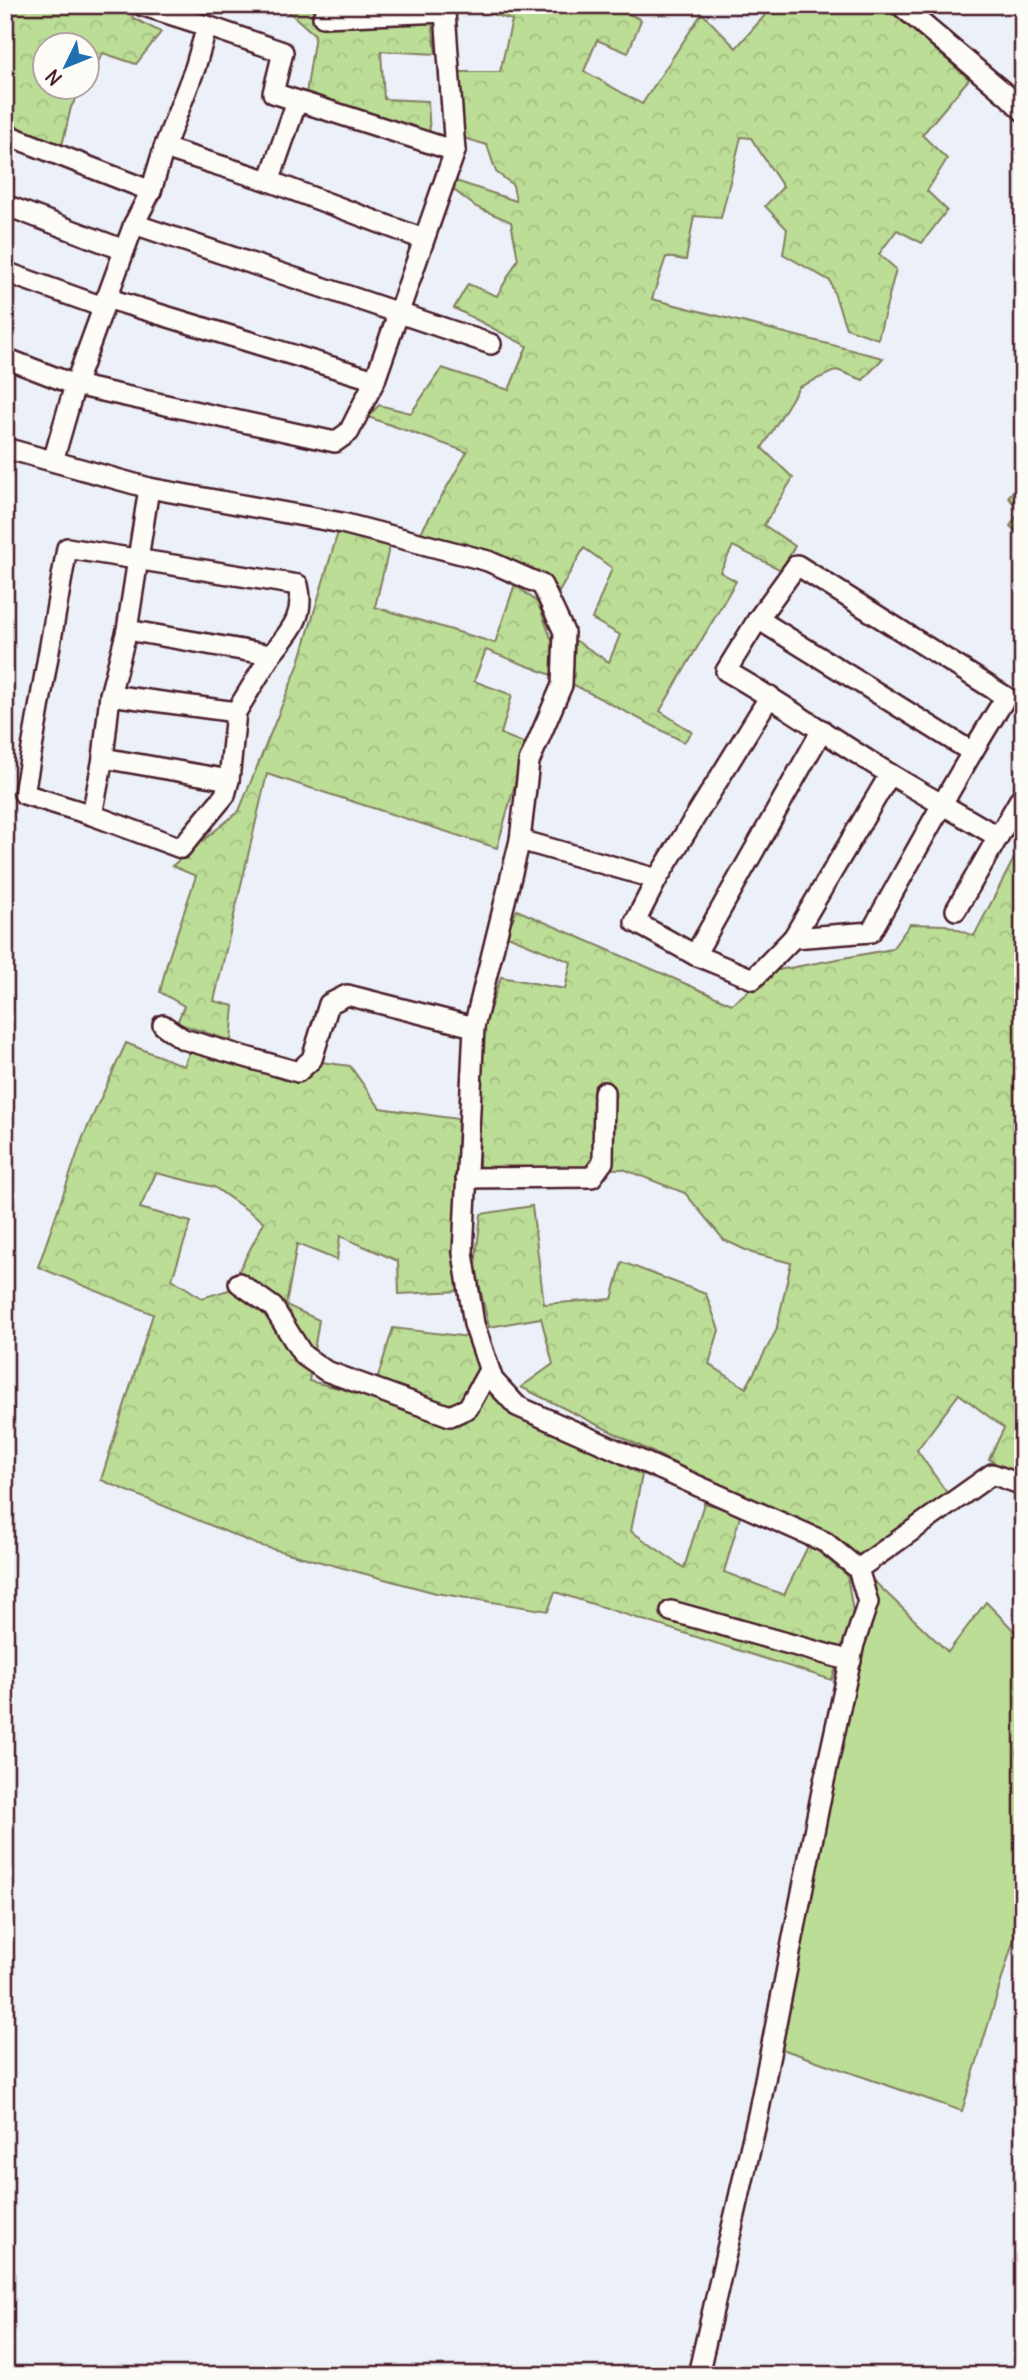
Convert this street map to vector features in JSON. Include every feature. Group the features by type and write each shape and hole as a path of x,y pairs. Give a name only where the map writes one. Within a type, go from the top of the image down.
{"street":[{"path":"141,5 283,52 273,93 455,151"},
{"path":"900,5 1023,111"},
{"path":"5,358 75,385 335,442 349,432 374,380 400,312 455,151 445,12 323,17"},
{"path":"53,461 75,385 134,224 151,191 164,148 195,68 207,26"},
{"path":"269,181 297,100"},
{"path":"5,134 151,191"},
{"path":"164,148 269,181 423,239"},
{"path":"5,205 124,250"},
{"path":"134,224 492,344"},
{"path":"5,272 374,380"},
{"path":"5,448 149,488 342,523 488,561 542,585 564,632 562,685 529,762 520,839 474,1027 463,1253 474,1324 493,1380 517,1406 825,1542 858,1569 868,1602 851,1661 823,1786 758,2115 698,2375"},
{"path":"92,815 103,758 110,695 127,630 149,488"},
{"path":"67,548 298,585 301,595 298,620 271,655 236,712 229,780 225,794 181,848 24,793 67,548"},
{"path":"793,938 871,932 944,804 972,752 1006,697 797,565 726,671 770,696 890,774 944,804 998,837"},
{"path":"758,620 972,752"},
{"path":"127,630 271,655"},
{"path":"110,695 236,712"},
{"path":"770,696 657,879 635,922 695,955 753,979 793,938 890,774"},
{"path":"695,955 822,730"},
{"path":"103,758 229,780"},
{"path":"956,910 1023,794"},
{"path":"520,839 657,879"},
{"path":"163,1025 183,1039 298,1072 312,1059 329,1004 347,995 474,1027"},
{"path":"466,1178 592,1177 603,1161 604,1092"},
{"path":"239,1283 273,1307 303,1355 326,1371 450,1416 468,1408 489,1370"},
{"path":"858,1569 992,1474 1023,1485"},
{"path":"671,1611 851,1661"}],"green space":[{"path":"5,5 130,5 133,18 161,32 136,64 102,55 102,32 32,32 32,102 74,102 62,146 5,125"},
{"path":"281,5 298,5 303,9 431,12 436,54 381,51 384,99 428,101 430,135 306,94 315,35"},
{"path":"462,5 613,5 641,20 628,53 597,40 584,71 642,104 702,13 736,48 774,5 885,5 969,79 922,135 947,159 927,191 947,210 922,243 897,230 879,254 896,269 878,339 846,328 830,281 783,254 787,229 765,206 783,187 751,138 741,137 721,218 694,216 686,260 666,257 652,299 883,358 863,380 837,370 799,387 762,448 793,478 764,525 795,546 781,570 733,546 720,572 736,581 660,711 692,732 684,742 572,684 575,640 609,662 620,635 592,619 612,568 584,548 559,592 543,574 420,534 467,452 368,417 379,405 411,413 442,368 509,390 527,346 454,308 468,284 497,296 518,259 511,222 476,207 454,190 456,181 516,201 513,185 496,172 487,145 461,137 460,72 500,72 512,20"},
{"path":"1023,480 1023,537 1010,526 1020,511 1008,497"},
{"path":"338,532 390,544 375,607 495,643 515,584 538,603 552,641 554,676 486,650 474,681 512,695 501,734 526,744 497,848 267,774 214,1001 234,1006 231,1041 177,1023 184,1006 160,992 196,876 172,866 239,811 298,666"},
{"path":"1023,841 1023,1482 989,1459 1004,1428 959,1394 917,1450 947,1493 864,1557 521,1387 553,1364 541,1318 489,1327 475,1266 481,1214 532,1206 544,1304 612,1299 622,1262 706,1294 719,1330 709,1364 746,1388 776,1331 791,1263 752,1253 724,1240 685,1193 623,1169 479,1167 481,1035 501,977 565,989 571,962 505,935 517,910 732,1004 773,971 892,949 910,924 946,925 974,936"},
{"path":"126,1043 184,1066 192,1045 305,1075 321,1062 350,1066 380,1108 458,1119 455,1234 461,1291 399,1294 398,1261 340,1236 337,1260 297,1244 286,1305 319,1320 309,1381 372,1396 393,1328 469,1337 492,1397 642,1475 631,1531 684,1568 704,1503 741,1513 724,1572 784,1595 809,1544 847,1575 853,1612 832,1680 555,1592 548,1611 436,1593 258,1545 101,1480 153,1314 38,1267 83,1137","holes":["156,1173 214,1187 264,1222 229,1290 202,1298 172,1279 191,1222 140,1208"]},
{"path":"875,1582 948,1652 986,1602 1023,1640 1023,1909 962,2111 776,2047"}]}
